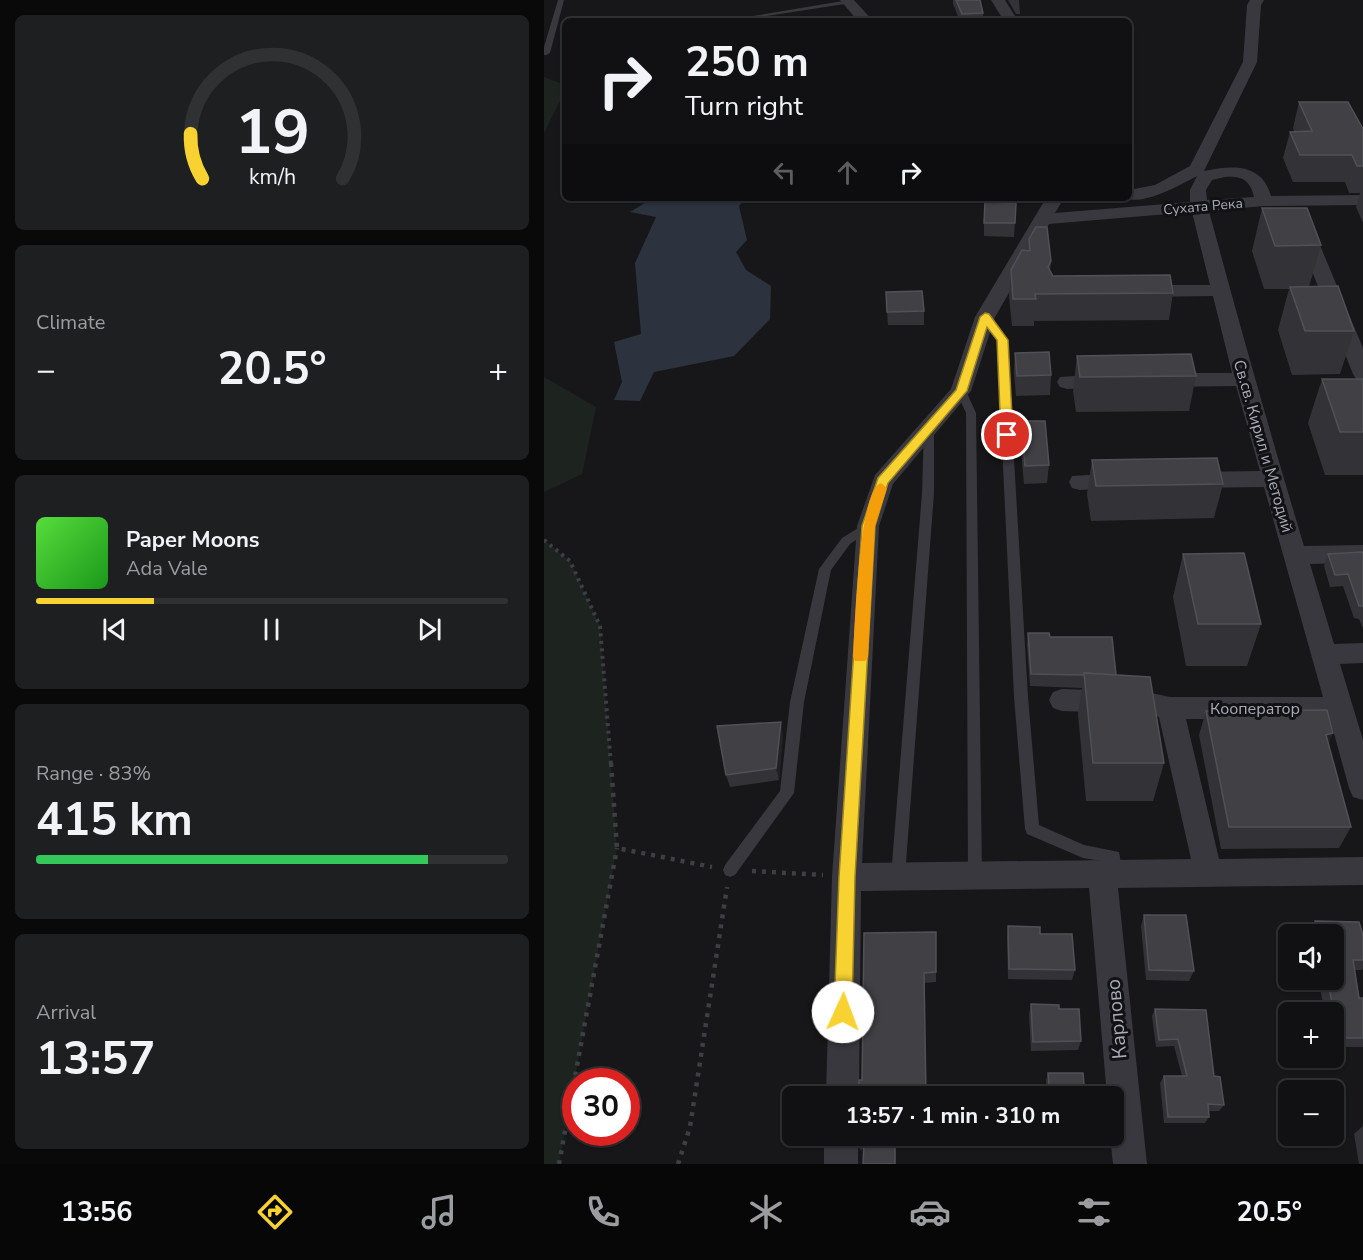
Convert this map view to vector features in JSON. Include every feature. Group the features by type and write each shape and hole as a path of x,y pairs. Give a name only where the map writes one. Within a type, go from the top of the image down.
{"street":[{"path":"998,0 1009,18"},
{"name":"Св.св. Кирил и Методий","path":"1257,0 1254,5 1250,62 1201,173 1198,190 1199,206 1244,379 1363,788"},
{"path":"848,1 863,18"},
{"path":"1132,194 1160,189 1201,173 1227,172 1253,177 1259,185 1264,201"},
{"name":"Сухата Река","path":"1050,209 1199,206 1264,201 1363,200"},
{"path":"1293,201 1363,374"},
{"path":"842,1086 847,877 868,526 883,481 961,391 985,317 1050,209"},
{"path":"1127,292 1220,290"},
{"path":"1068,382 1244,379"},
{"path":"1171,481 1274,479"},
{"path":"1080,482 1148,481"},
{"path":"1295,555 1363,554"},
{"path":"1324,654 1363,653"},
{"name":"Кооператор","path":"1062,700 1147,703 1170,708 1339,708"},
{"path":"1170,708 1208,873"},
{"path":"847,877 1363,871"},
{"name":"Карлово","path":"1109,874 1130,1164"},
{"path":"841,1146 841,1164"}],"lane":[{"path":"546,53 561,0"},
{"path":"750,18 848,1"},
{"path":"985,317 1002,340 1021,696 1032,829 1083,851 1114,857 1109,874"},
{"path":"961,391 971,413 976,875"},
{"path":"898,876 928,493 929,428"},
{"path":"730,870 787,793 798,702 825,569 846,541 868,526"}],"path":[{"path":"544,540 570,561 601,626 617,848 559,1164"},
{"path":"617,848 730,870 847,877"},
{"path":"678,1164 690,1127 730,870"}],"shaded area":[{"path":"544,77 562,84 562,97 544,133"},
{"path":"648,201 743,201 739,206 747,240 736,252 746,270 771,286 770,319 734,356 654,372 640,401 614,400 622,382 614,342 641,334 635,263 656,217 630,212"},
{"path":"544,377 596,407 582,474 544,492"},
{"path":"544,540 570,561 600,626 617,848 577,1068 562,1068 562,1146 559,1164 544,1164"}],"building":[{"path":"956,0 980,0 983,13 962,14"},
{"path":"1299,102 1348,102 1363,129 1363,166 1357,166 1352,155 1300,155 1290,132 1312,131"},
{"path":"985,202 1016,203 1015,223 984,223"},
{"path":"1262,208 1307,208 1321,245 1275,246"},
{"path":"1036,227 1047,227 1051,261 1048,267 1053,276 1170,275 1173,293 1035,294 1036,299 1013,299 1011,270 1022,250 1030,251 1029,239"},
{"path":"1338,286 1354,331 1305,331 1290,287"},
{"path":"922,291 924,311 887,312 886,292"},
{"path":"1049,352 1051,375 1017,376 1015,353"},
{"path":"1191,354 1196,376 1080,377 1077,356"},
{"path":"1322,379 1363,379 1363,432 1340,432"},
{"path":"1021,421 1045,421 1049,465 1025,466"},
{"path":"1217,458 1223,484 1096,486 1092,460"},
{"path":"1363,552 1363,606 1359,606 1348,574 1335,575 1328,554"},
{"path":"1244,553 1261,624 1198,624 1183,554"},
{"path":"1028,633 1049,633 1050,637 1112,637 1116,675 1031,674"},
{"path":"1084,673 1150,677 1164,763 1093,763"},
{"path":"1327,710 1333,733 1326,735 1351,827 1229,827 1206,711"},
{"path":"781,722 776,768 726,775 717,726"},
{"path":"1144,915 1186,915 1194,971 1149,970"},
{"path":"1315,921 1359,922 1363,935 1363,960 1353,960 1359,998 1363,998 1363,1038 1344,1038 1344,1002 1332,1002 1329,990 1344,990 1344,924 1315,924"},
{"path":"1008,926 1040,927 1040,934 1072,934 1075,970 1009,969"},
{"path":"936,932 936,972 924,973 926,1086 859,1086 859,1080 862,1080 864,933"},
{"path":"1031,1004 1059,1005 1059,1009 1079,1009 1081,1041 1033,1042"},
{"path":"1155,1009 1206,1010 1214,1076 1220,1077 1224,1105 1208,1104 1209,1117 1168,1117 1164,1076 1187,1076 1178,1039 1159,1040"},
{"path":"1048,1073 1083,1073 1084,1086 1049,1086"},
{"path":"864,1146 895,1146 895,1164 863,1164"}],"slow traffic":[{"path":"860,657 868,526 881,488"}],"route":[{"path":"843,1012 847,877 868,526 883,481 961,391 985,317 1002,340 1007,435"}]}
